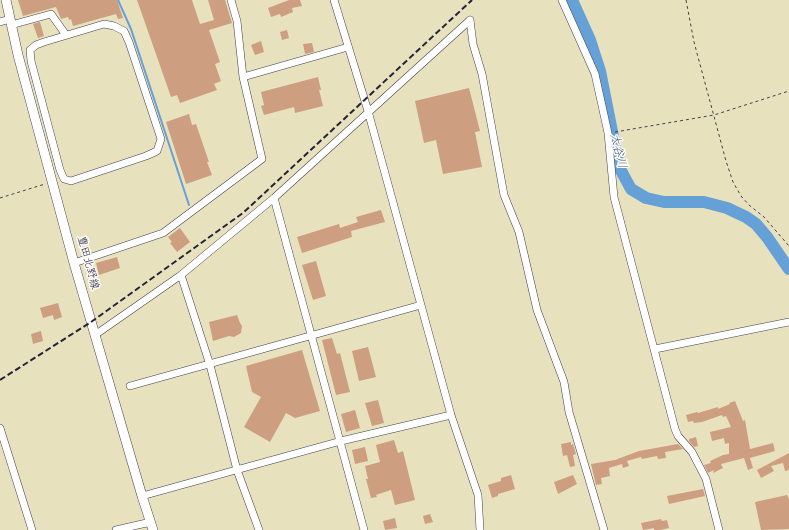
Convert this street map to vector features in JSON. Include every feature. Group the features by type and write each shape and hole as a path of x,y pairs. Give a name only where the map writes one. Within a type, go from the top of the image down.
{"main road":[{"name":"豊田北野線","path":"6,0 10,22 74,263 152,526"}],"street":[{"path":"74,263 162,233 262,159 244,77 237,21 231,0"},
{"path":"334,0 368,111 451,415 478,495 480,530"},
{"path":"562,0 595,74 608,133 614,197 675,430 678,436 692,452 706,480 719,530"},
{"path":"0,22 10,22 51,14 66,35"},
{"path":"95,335 181,274 274,198 368,111 470,20 473,44 482,74 504,195 519,232 537,310 564,382 569,412 604,530"},
{"path":"104,24 114,26 124,31 161,139 157,151 71,181 64,179 60,170 31,61 30,50 44,42 66,35 104,24"},
{"path":"244,77 348,47"},
{"path":"274,198 364,530"},
{"path":"181,274 210,365 237,470 259,530"},
{"path":"130,386 312,337 421,305"},
{"path":"655,349 789,322"},
{"path":"142,496 341,441 451,415"},
{"path":"0,428 32,530"},
{"path":"116,530 152,526"}],"path":[{"path":"686,0 694,42 733,182 749,206 764,217 789,246"},
{"path":"610,133 714,115 789,91"},
{"path":"0,198 53,181"}],"building":[{"path":"18,0 117,0 123,18 118,19 116,14 73,26 71,19 69,20 68,17 61,19 56,7 23,16"},
{"path":"137,0 192,0 200,24 214,20 208,0 225,0 232,23 209,30 220,62 215,64 221,81 214,84 217,90 180,103 177,95 171,97"},
{"path":"289,0 300,0 302,6 292,8 293,12 281,17 280,14 271,17 268,8"},
{"path":"40,22 44,36 38,38 33,24"},
{"path":"287,30 289,38 282,40 280,32"},
{"path":"261,41 264,52 255,55 251,45"},
{"path":"312,43 314,52 305,54 303,44"},
{"path":"318,77 321,90 319,90 323,106 295,113 294,107 264,115 261,106 264,105 261,92"},
{"path":"469,88 480,131 475,132 482,167 443,174 436,140 424,143 415,101"},
{"path":"189,114 192,125 196,124 212,175 186,184 166,122"},
{"path":"381,210 385,222 351,231 352,237 302,253 297,237 339,224 340,228 358,222 356,217"},
{"path":"180,228 190,242 177,252 170,243 172,242 168,237"},
{"path":"117,257 120,268 99,275 96,263"},
{"path":"316,261 326,296 313,300 302,265"},
{"path":"58,303 62,317 54,320 53,315 43,318 40,308"},
{"path":"237,315 242,326 241,333 234,337 229,336 213,341 209,322"},
{"path":"41,331 43,341 33,344 31,334"},
{"path":"332,338 337,354 340,353 350,392 336,395 322,340"},
{"path":"368,347 376,377 359,381 352,351"},
{"path":"302,350 320,411 295,418 286,413 270,442 244,427 261,397 252,392 246,366"},
{"path":"378,400 384,423 372,426 365,403"},
{"path":"735,401 743,421 745,420 750,449 773,443 775,451 750,458 753,468 748,470 744,458 721,464 723,468 713,473 714,470 708,473 704,465 711,463 710,461 723,455 729,454 729,443 725,444 724,438 712,441 710,432 731,427 726,416 723,417 722,415 702,422 694,423 693,421 688,422 686,415 718,407 718,409"},
{"path":"355,410 360,428 346,432 341,414"},
{"path":"696,437 698,446 694,447 689,439"},
{"path":"394,440 398,453 403,451 415,500 395,505 391,490 376,495 377,497 371,498 366,479 368,479 365,466 380,462 376,445"},
{"path":"571,442 576,454 573,455 575,466 570,467 567,455 563,456 561,444"},
{"path":"678,444 683,449 665,452 666,458 658,459 657,456 642,459 641,457 627,461 629,466 623,468 622,464 609,468 610,476 601,478 602,484 596,485 591,464 615,460 639,451"},
{"path":"365,447 368,461 355,464 352,450"},
{"path":"789,453 789,470 785,471 783,463 771,466 774,471 761,478 757,470"},
{"path":"511,475 515,489 498,494 498,496 492,498 488,485 501,481 501,478"},
{"path":"573,475 577,484 558,494 554,482"},
{"path":"703,489 705,496 669,504 667,496"},
{"path":"787,495 789,499 789,529 761,530 755,502"},
{"path":"430,514 433,522 425,524 423,516"},
{"path":"395,518 397,528 385,530 383,521"},
{"path":"661,519 662,521 667,520 669,528 660,530 654,530 654,528 643,530 641,523"}],"waterway":[{"path":"118,0 131,29 189,205"},
{"name":"大谷川","path":"572,0 590,40 600,71 619,167 631,189 646,198 664,202 704,202 727,208 746,217 756,224 767,237 789,269"}],"railway":[{"path":"0,380 91,322 243,213 472,0"}]}
